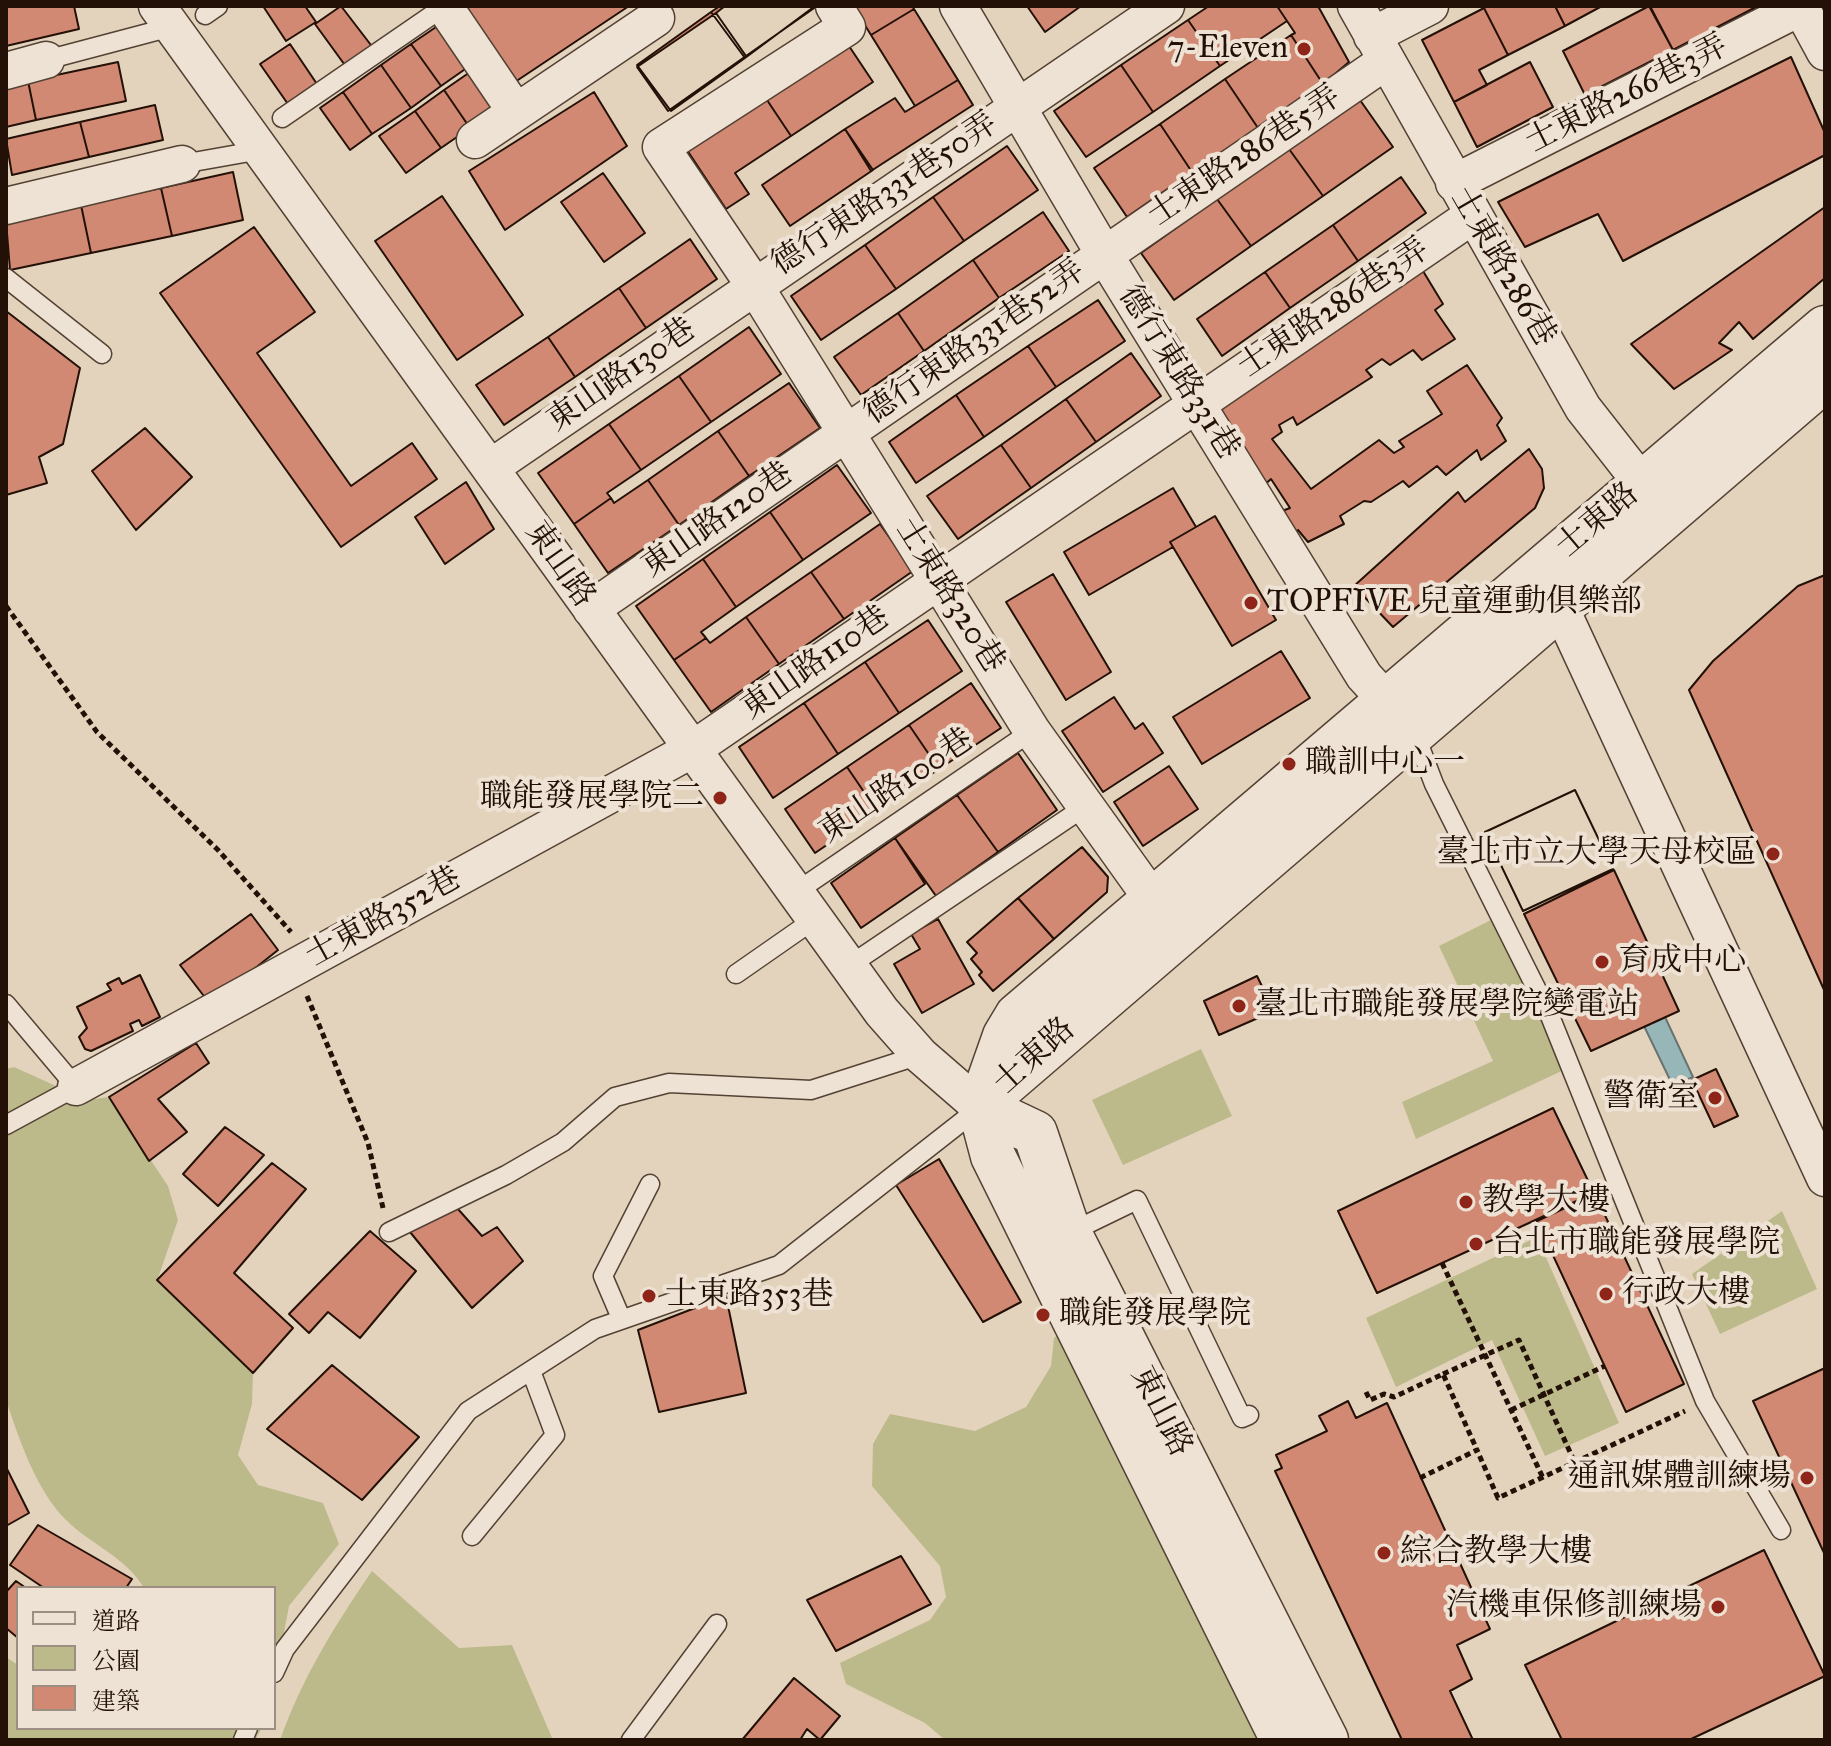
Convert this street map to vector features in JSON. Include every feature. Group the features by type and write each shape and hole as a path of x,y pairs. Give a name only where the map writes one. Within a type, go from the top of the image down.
{"street":[{"path":"445,6 516,112"},
{"name":"士東路320巷","path":"834,6 847,27 661,147 754,285 1032,731 1153,900"},
{"name":"德行東路331巷","path":"958,6 1104,254 1364,676 1399,715"},
{"name":"德行東路331巷50弄","path":"754,285 1166,6"},
{"name":"士東路286巷5弄","path":"1104,254 1371,34 1430,6"},
{"path":"1800,6 1825,52"},
{"name":"士東路266巷3弄","path":"1454,183 1800,6"},
{"name":"東山路","path":"164,16 882,1012 920,1055 980,1107 1035,1133 1069,1233 1326,1740"},
{"path":"475,140 656,18"},
{"name":"士東路286巷","path":"1371,34 1583,408 1655,500"},
{"path":"6,71 46,60"},
{"path":"6,206 182,164"},
{"name":"士東路286巷3弄","path":"940,579 1472,216"},
{"name":"德行東路331巷52弄","path":"846,433 1104,254"},
{"name":"東山路130巷","path":"490,468 754,285"},
{"name":"士東路","path":"980,1107 1005,1036 1017,1016 1153,900 1399,715 1560,607 1655,500 1825,328"},
{"name":"士東路","path":"980,1107 1399,715 1655,500 1825,379"},
{"name":"東山路120巷","path":"591,609 846,433"},
{"name":"東山路110巷","path":"693,749 940,579"},
{"path":"1560,607 1825,1178"},
{"name":"士東路352巷","path":"76,1087 693,749"},
{"name":"東山路","path":"980,1107 993,1156 1283,1740"}],"lane":[{"path":"282,118 445,6"},
{"path":"46,60 164,16"},
{"path":"182,164 261,150"},
{"path":"6,278 102,354"},
{"path":"1399,715 1550,1016 1705,1401 1781,1530"},
{"name":"東山路100巷","path":"736,974 806,906 1032,731"},
{"path":"850,965 1086,806"},
{"path":"6,1004 76,1087 6,1125"},
{"path":"389,1232 506,1175 563,1142 615,1097 669,1083 811,1090 920,1055"},
{"path":"276,1669 285,1649 468,1411 595,1329 779,1265 980,1107"},
{"path":"621,1318 603,1276 650,1184"},
{"path":"1069,1233 1137,1200 1242,1418 1249,1415"},
{"path":"472,1536 555,1435 531,1371"},
{"path":"631,1740 717,1624"}],"path":[{"path":"6,606 97,732 218,850 294,935 305,992 368,1143 389,1232"},
{"path":"1442,1263 1543,1478"},
{"path":"1366,1392 1370,1400 1384,1394 1394,1397 1519,1340 1575,1463"},
{"path":"1511,1410 1605,1366"},
{"path":"1443,1374 1498,1498 1705,1401"},
{"path":"1420,1478 1477,1450"}],"green space":[{"path":"1495,918 1566,1069 1416,1139 1402,1102 1493,1061 1439,946"},
{"path":"1201,1049 1232,1116 1123,1165 1092,1100"},
{"path":"14,1067 87,1100 109,1097 168,1186 178,1220 157,1281 253,1373 252,1404 238,1455 258,1485 323,1503 339,1544 289,1606 276,1674 276,1586 143,1586 118,1559 66,1520 37,1479 6,1400 6,1069"},
{"path":"1782,1211 1817,1289 1720,1334 1692,1274"},
{"path":"1537,1237 1619,1423 1545,1456 1492,1340 1396,1387 1366,1318"},
{"path":"1067,1328 1269,1740 945,1740 925,1723 846,1684 840,1663 930,1620 946,1597 940,1566 872,1486 873,1444 890,1414 975,1431 1026,1407 1051,1366 1054,1338"},
{"path":"372,1571 459,1648 512,1645 553,1740 280,1740 320,1652"},
{"path":"6,1657 16,1664 16,1730 261,1730 255,1740 6,1740"}],"water":[{"path":"1665,1017 1693,1077 1673,1086 1644,1026"}],"building":[{"path":"6,6 74,6 79,29 6,46"},
{"path":"263,6 305,6 316,22 286,41"},
{"path":"341,6 374,49 347,68 315,24"},
{"path":"459,6 629,6 515,82"},
{"path":"720,6 815,6 745,58 711,12"},
{"path":"725,6 817,6 746,56 716,13"},
{"path":"853,6 912,6 914,9 871,35"},
{"path":"1027,6 1081,6 1045,32"},
{"path":"1209,6 1277,6 1287,21 1220,66 1188,20"},
{"path":"1277,6 1318,6 1349,62 1323,84 1291,35 1295,33"},
{"path":"1555,6 1565,26 1508,55 1484,8"},
{"path":"1555,6 1602,6 1565,26"},
{"path":"1649,6 1673,50 1585,95 1563,51"},
{"path":"1650,6 1758,6 1673,50"},
{"path":"1484,8 1508,55 1479,70 1487,85 1454,102 1422,40"},
{"path":"914,9 958,80 915,106 871,35"},
{"path":"711,12 745,58 671,111 637,65"},
{"path":"716,13 746,56 668,111 637,67"},
{"path":"1188,20 1220,66 1153,112 1121,65"},
{"path":"442,23 471,65 441,86 411,44"},
{"path":"1291,35 1323,84 1258,128 1225,79"},
{"path":"847,43 873,82 791,136 765,97"},
{"path":"290,44 319,87 290,107 260,64"},
{"path":"411,44 441,86 411,108 381,65"},
{"path":"1791,57 1825,133 1825,155 1623,261 1598,214 1525,247 1498,202"},
{"path":"118,62 126,101 36,120 28,81"},
{"path":"1530,62 1553,107 1477,147 1454,102"},
{"path":"381,65 411,108 372,134 343,92"},
{"path":"1121,65 1153,112 1086,157 1054,111"},
{"path":"473,70 499,108 470,128 444,90"},
{"path":"1225,79 1258,128 1192,172 1160,124"},
{"path":"958,80 973,105 871,171 845,129 895,98 905,112"},
{"path":"28,81 36,120 6,127 6,86"},
{"path":"444,90 470,128 441,148 415,111"},
{"path":"343,92 372,134 350,150 320,108"},
{"path":"594,92 627,146 505,230 469,171"},
{"path":"765,97 791,136 735,173 749,194 726,209 687,150"},
{"path":"1360,100 1393,147 1323,196 1289,149"},
{"path":"155,105 163,140 89,157 80,122"},
{"path":"415,111 441,148 406,173 379,136"},
{"path":"80,122 89,157 12,175 6,139"},
{"path":"1160,124 1192,172 1127,217 1094,168"},
{"path":"845,129 873,170 790,226 762,185"},
{"path":"1007,146 1038,190 964,241 933,197"},
{"path":"1289,149 1323,196 1251,246 1217,199"},
{"path":"233,172 243,220 172,236 161,188"},
{"path":"603,173 645,233 604,262 561,202"},
{"path":"1401,177 1426,213 1358,261 1333,225"},
{"path":"161,188 172,236 91,253 81,205"},
{"path":"442,196 523,315 457,360 375,241"},
{"path":"933,197 964,241 896,289 865,245"},
{"path":"1217,199 1251,246 1174,300 1141,253"},
{"path":"81,205 91,253 10,270 6,221"},
{"path":"1825,207 1825,278 1753,339 1739,322 1719,343 1732,350 1674,389 1631,344"},
{"path":"1043,212 1069,251 999,298 973,260"},
{"path":"1333,225 1358,261 1290,308 1265,272"},
{"path":"254,227 315,312 257,353 351,486 412,443 437,479 341,547 160,293"},
{"path":"690,239 717,279 646,328 619,288"},
{"path":"865,245 896,289 821,340 791,296"},
{"path":"973,260 999,298 924,351 898,313"},
{"path":"1423,271 1443,304 1435,310 1455,339 1422,360 1413,350 1390,365 1382,359 1366,370 1372,377 1297,425 1293,417 1279,425 1282,432 1272,439 1311,489 1379,440 1394,453 1404,447 1399,441 1442,414 1427,391 1467,365 1502,418 1497,425 1506,441 1481,460 1477,450 1446,475 1437,466 1409,487 1403,481 1371,502 1364,501 1340,516 1344,524 1308,542 1298,530 1290,535 1282,511 1290,508 1271,479 1262,487 1218,411"},
{"path":"1265,272 1290,308 1222,356 1197,319"},
{"path":"619,288 646,328 575,377 548,337"},
{"path":"1098,300 1125,341 1056,387 1028,346"},
{"path":"6,311 80,368 63,444 39,457 47,483 6,495"},
{"path":"898,313 924,351 861,395 834,357"},
{"path":"749,327 781,374 711,422 679,376"},
{"path":"548,337 575,377 504,425 476,385"},
{"path":"1028,346 1056,387 984,437 956,395"},
{"path":"1131,353 1161,396 1096,442 1066,399"},
{"path":"679,376 711,422 641,470 609,424"},
{"path":"789,383 820,428 749,476 718,431"},
{"path":"956,395 984,437 916,483 889,442"},
{"path":"1066,399 1096,442 1031,488 1001,445"},
{"path":"609,424 641,470 607,493 611,498 574,524 538,473"},
{"path":"145,428 192,477 136,530 92,471"},
{"path":"718,431 749,476 679,525 648,480"},
{"path":"1001,445 1031,488 958,539 927,496"},
{"path":"1529,449 1542,469 1544,488 1535,508 1393,627 1354,586 1458,492 1465,502"},
{"path":"837,465 871,513 803,560 770,512"},
{"path":"648,480 679,525 608,573 574,524 611,498 614,503"},
{"path":"466,482 494,529 445,564 415,517"},
{"path":"1173,488 1196,527 1170,542 1173,547 1089,595 1064,552"},
{"path":"770,512 803,560 736,607 703,559"},
{"path":"1215,516 1276,620 1232,646 1170,542"},
{"path":"880,524 913,571 844,619 811,572"},
{"path":"703,559 736,607 701,632 706,638 674,660 636,606"},
{"path":"811,572 844,619 779,664 746,617"},
{"path":"1053,574 1111,672 1066,700 1006,602"},
{"path":"1825,575 1825,992 1689,690 1713,661 1798,586"},
{"path":"746,617 779,664 711,712 674,660 706,638 710,643"},
{"path":"928,620 962,671 899,713 865,662"},
{"path":"1281,651 1310,698 1202,764 1173,717"},
{"path":"865,662 899,713 838,754 804,703"},
{"path":"971,683 1001,728 939,769 909,725"},
{"path":"1114,697 1135,729 1143,723 1163,753 1103,792 1062,731"},
{"path":"804,703 838,754 773,798 739,747"},
{"path":"909,725 939,769 877,811 847,767"},
{"path":"1018,753 1057,810 998,852 957,795"},
{"path":"1169,766 1198,809 1143,846 1114,802"},
{"path":"847,767 877,811 815,853 785,809"},
{"path":"1575,790 1613,869 1523,911 1485,832"},
{"path":"1575,790 1613,869 1523,911 1485,832"},
{"path":"957,795 998,852 936,896 895,838"},
{"path":"895,838 925,884 861,928 831,883"},
{"path":"1082,847 1108,877 1107,892 1054,939 1018,898"},
{"name":"育成中心","path":"1614,870 1679,1011 1591,1051 1524,914"},
{"path":"1018,898 1054,939 993,991 979,975 982,972 971,959 977,953 967,942"},
{"path":"251,914 278,950 210,1004 180,965"},
{"path":"938,919 974,984 922,1013 894,964 920,949 911,934"},
{"path":"140,975 160,1017 142,1026 139,1020 130,1024 133,1031 91,1051 85,1049 79,1037 87,1028 77,1007 111,990 107,984 119,978 122,984"},
{"name":"臺北市職能發展學院變電站","path":"1257,976 1274,1011 1219,1035 1204,1001"},
{"path":"196,1043 209,1063 158,1099 187,1132 149,1161 109,1097"},
{"name":"警衛室","path":"1716,1069 1738,1116 1714,1127 1692,1080"},
{"name":"教學大樓","path":"1553,1108 1594,1193 1377,1293 1338,1211"},
{"path":"225,1127 264,1155 218,1206 183,1174"},
{"path":"939,1159 1021,1302 983,1322 896,1185"},
{"path":"272,1163 306,1189 234,1273 293,1328 253,1373 157,1280"},
{"name":"行政大樓","path":"1595,1194 1684,1384 1626,1412 1537,1221"},
{"path":"450,1200 482,1236 497,1227 523,1261 472,1308 410,1232"},
{"path":"370,1231 416,1271 360,1338 328,1312 309,1333 289,1314"},
{"path":"726,1296 746,1393 659,1412 638,1330"},
{"path":"332,1365 419,1437 362,1500 267,1429"},
{"name":"通訊媒體訓練場","path":"1825,1368 1825,1555 1753,1401"},
{"name":"綜合教學大樓","path":"1348,1401 1356,1418 1387,1403 1490,1629 1457,1645 1472,1679 1450,1691 1473,1740 1402,1740 1275,1471 1282,1468 1276,1455 1327,1431 1319,1416"},
{"path":"6,1467 29,1513 6,1526"},
{"path":"38,1525 132,1579 127,1586 41,1586 10,1565"},
{"name":"汽機車保修訓練場","path":"1764,1550 1825,1676 1689,1740 1562,1740 1525,1665"},
{"path":"901,1556 931,1604 836,1651 807,1600"},
{"path":"16,1581 23,1586 16,1586 16,1636 6,1628 6,1592"},
{"path":"794,1678 840,1716 820,1740 807,1729 800,1740 742,1740"}],"place":[{"name":"7-Eleven","path":"1304,49"},
{"name":"TOPFIVE 兒童運動俱樂部","path":"1251,603"},
{"name":"職訓中心一","path":"1289,764"},
{"name":"職能發展學院二","path":"720,798"},
{"name":"臺北市立大學天母校區","path":"1773,854"},
{"name":"育成中心","path":"1602,962"},
{"name":"臺北市職能發展學院變電站","path":"1239,1006"},
{"name":"警衛室","path":"1715,1098"},
{"name":"教學大樓","path":"1466,1202"},
{"name":"台北市職能發展學院","path":"1476,1244"},
{"name":"行政大樓","path":"1606,1294"},
{"name":"士東路353巷","path":"649,1296"},
{"name":"職能發展學院","path":"1043,1315"},
{"name":"通訊媒體訓練場","path":"1807,1478"},
{"name":"綜合教學大樓","path":"1384,1553"},
{"name":"汽機車保修訓練場","path":"1718,1607"}]}
